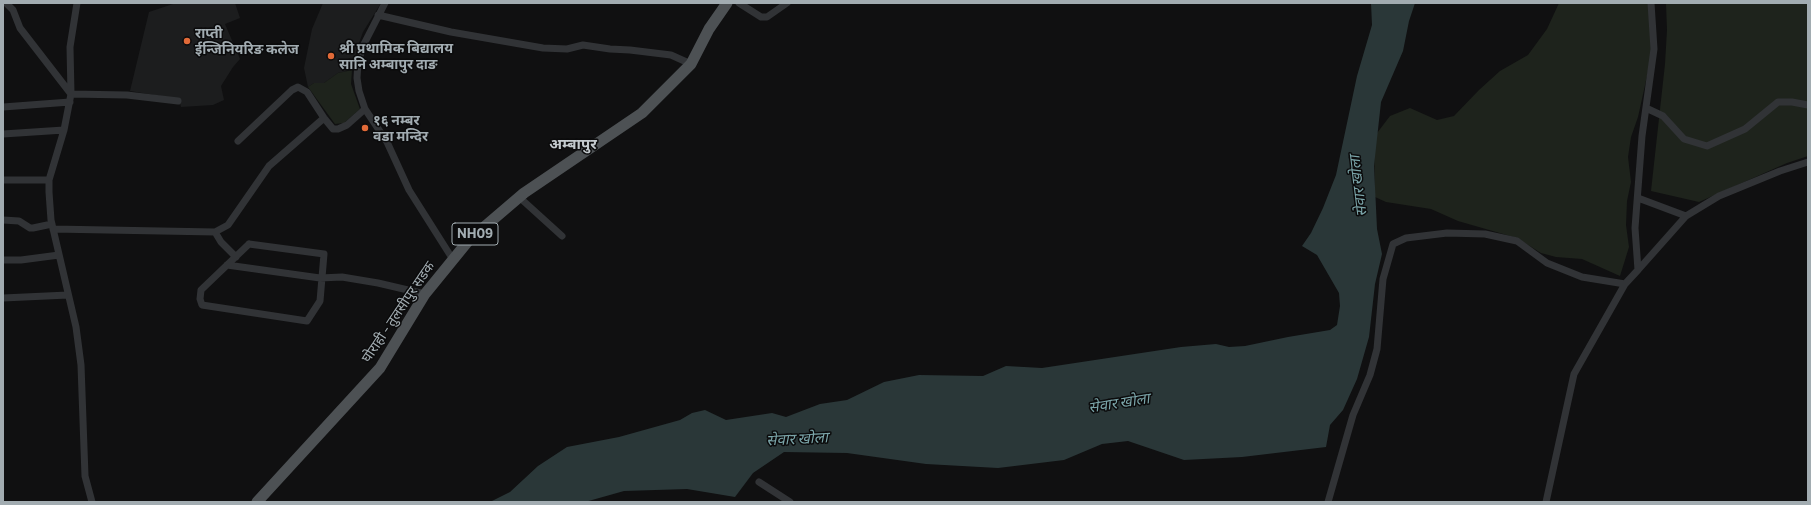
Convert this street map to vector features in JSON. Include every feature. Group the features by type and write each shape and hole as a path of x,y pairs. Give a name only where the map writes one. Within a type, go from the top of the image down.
{"main road":[{"name":"घोराही - तुलसीपुर सडक","path":"257,502 380,368 425,294 452,258 469,240 519,197 642,113 691,64 709,29 727,3"}],"street":[{"path":"6,3 13,10 20,28 70,94"},
{"path":"77,3 70,47 70,102 64,130 49,180 53,227 76,326 82,364 83,455 85,476 92,502"},
{"path":"384,3 364,44 358,62 357,78 359,91 365,109 387,142 409,190 452,258"},
{"path":"739,3 761,17 767,17 787,3"},
{"path":"1638,270 1635,228 1642,136 1654,49 1651,3"},
{"path":"378,15 451,32 543,48 567,49 583,46 630,50 671,55 691,64"},
{"path":"238,141 292,90 298,87 307,92 324,118 334,129 347,125 365,109"},
{"path":"70,94 127,95 178,101"},
{"path":"3,107 70,102"},
{"path":"1646,108 1663,116 1684,139 1707,146 1745,129 1778,102 1792,102 1808,105"},
{"path":"3,220 19,221 30,228 53,227 215,232 228,225 269,166 324,118"},
{"path":"3,134 64,130"},
{"path":"1546,502 1574,374 1625,284 1686,216 1719,196 1780,171 1808,162"},
{"path":"3,180 49,180"},
{"path":"519,197 562,236"},
{"path":"1638,198 1686,216"},
{"path":"215,232 221,242 236,257"},
{"path":"1328,502 1353,416 1370,374 1377,349 1383,279 1393,244 1406,238 1440,234 1485,234 1517,241 1547,262 1582,277 1625,284"},
{"path":"249,244 324,254 320,301 308,320 202,305 200,299 201,290 227,265 249,244"},
{"path":"3,260 21,260 59,255"},
{"path":"227,265 323,278 342,277 425,294"},
{"path":"3,298 68,294"},
{"path":"759,482 790,502"}],"shaded area":[{"name":"राप्ती ईन्जिनियरिङ कलेज","path":"176,3 235,3 240,18 225,24 240,59 221,86 224,100 213,105 181,107 179,99 130,91 149,12"},
{"name":"श्री प्रथामिक बिद्यालय सानि अम्बापुर दाङ","path":"323,3 381,3 363,32 352,70 338,73 324,83 314,83 308,87 304,68 312,29"},
{"path":"1559,3 1650,3 1652,38 1651,58 1638,117 1631,137 1628,157 1631,182 1627,201 1626,225 1629,247 1620,276 1582,259 1556,257 1541,253 1517,238 1458,221 1431,209 1386,202 1375,197 1374,137 1390,116 1410,108 1437,120 1454,116 1500,71 1528,55 1547,29"},
{"path":"1666,3 1808,3 1808,156 1787,163 1699,202 1651,191 1665,64 1667,30"},
{"path":"352,70 351,84 360,109 344,123 335,124 308,87 314,83 324,83 338,73"}],"water":[{"name":"सेवार खोला","path":"1371,3 1415,3 1409,21 1403,51 1381,102 1374,166 1377,229 1382,254 1375,284 1369,337 1357,379 1343,410 1330,425 1326,447 1242,457 1184,460 1128,441 1102,444 1064,460 998,468 926,464 847,453 784,452 753,473 735,497 687,489 624,491 585,502 490,502 510,492 538,466 567,447 619,437 680,420 692,413 705,410 726,420 772,413 786,417 820,404 847,400 884,382 919,375 983,376 1006,366 1042,368 1181,347 1216,344 1229,347 1245,346 1330,330 1337,325 1340,306 1339,293 1317,255 1302,246 1311,233 1323,208 1336,175 1357,76 1372,25"}],"place":[{"name":"राप्ती ईन्जिनियरिङ कलेज","path":"187,41"},
{"name":"श्री प्रथामिक बिद्यालय सानि अम्बापुर दाङ","path":"331,56"},
{"name":"१६ नम्बर वडा मन्दिर","path":"365,128"}],"district":[{"name":"अम्बापुर","path":"573,144"}]}
